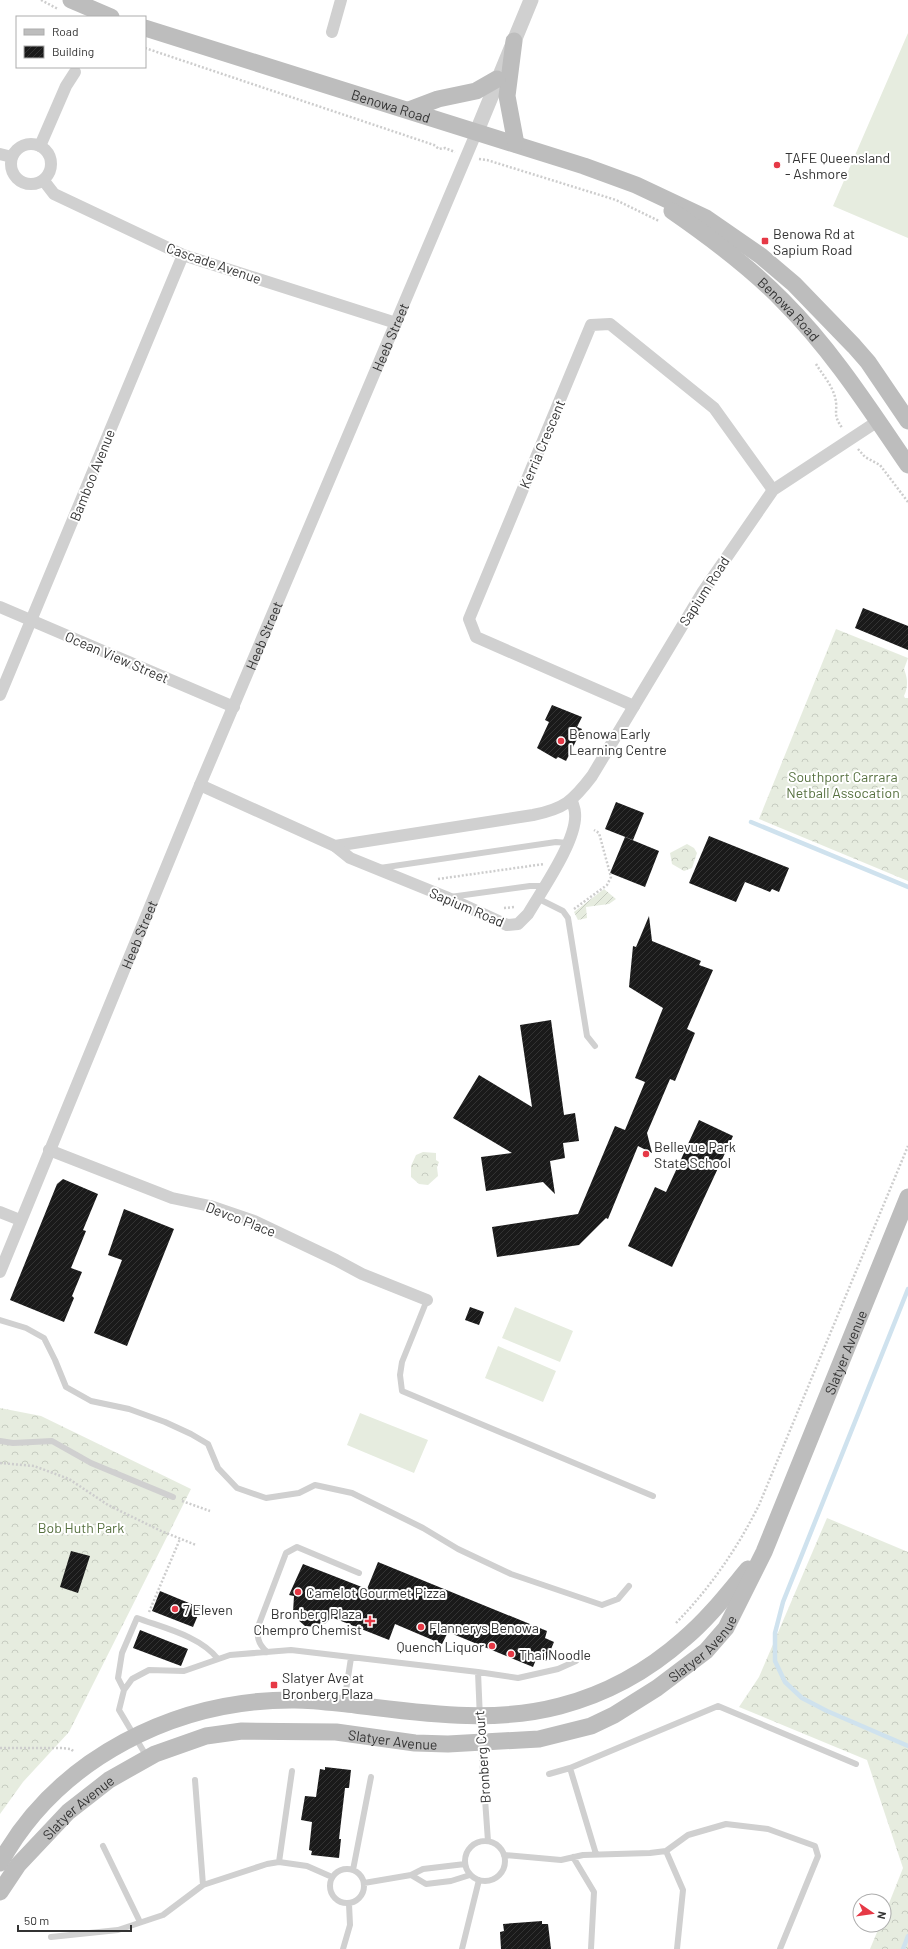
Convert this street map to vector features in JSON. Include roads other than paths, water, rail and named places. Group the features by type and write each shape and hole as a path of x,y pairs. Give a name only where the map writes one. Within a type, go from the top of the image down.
{"main road":[{"path":"71,0 92,4 110,16"},
{"name":"Benowa Road","path":"146,28 516,144 636,185 706,218 761,256 794,284 868,362 908,421"},
{"path":"514,41 507,96 516,144"},
{"path":"408,110 438,99 476,91 497,79"},
{"name":"Benowa Road","path":"636,185 704,234 783,300 823,345 908,465"},
{"name":"Slatyer Avenue","path":"0,1892 18,1865 68,1812 109,1780 148,1758 206,1736 242,1731 336,1732 415,1742 481,1743 540,1739 591,1726 614,1715 653,1692 706,1651 726,1628 764,1552 908,1197"},
{"name":"Slatyer Avenue","path":"0,1863 7,1850 53,1792 107,1751 134,1736 195,1713 238,1704 295,1700 447,1716 479,1717 522,1714 559,1706 606,1689 650,1666 686,1638 764,1552"}],"street":[{"path":"332,32 341,0"},
{"name":"Heeb Street","path":"0,1272 20,1220 200,785 531,0"},
{"path":"40,146 66,86 74,72"},
{"path":"30,144 40,146 46,150 52,163 49,174 44,180 37,184 30,185 20,182 12,170 12,157 22,146 30,144"},
{"path":"0,154 12,157"},
{"name":"Cascade Avenue","path":"44,180 54,194 183,255 396,323"},
{"name":"Bamboo Avenue","path":"0,695 183,255"},
{"name":"Kerria Crescent","path":"634,706 476,637 469,619 591,325 610,324 714,408 773,490"},
{"name":"Sapium Road","path":"335,846 533,815 551,811 572,801 592,776 702,593 773,490 878,421"},
{"name":"Ocean View Street","path":"0,607 234,707"},
{"name":"Sapium Road","path":"200,785 335,846 350,858 446,897 502,922 513,925 522,922 525,918 568,844 572,835 575,813 572,801"},
{"name":"Devco Place","path":"49,1150 172,1198 210,1206 254,1221 362,1274 427,1300"},
{"path":"0,1212 20,1220"}],"lane":[{"path":"375,868 556,842 568,844"},
{"path":"446,897 530,886 544,886"},
{"path":"537,898 564,911 568,918 587,1036 595,1046"},
{"path":"427,1300 402,1362 400,1375 402,1391 653,1496"},
{"path":"0,1320 26,1328 44,1338 66,1387 91,1401 129,1408 165,1422 208,1444 218,1468 237,1488 266,1498 299,1492 315,1484 352,1493 423,1528 458,1549 511,1574 602,1606 618,1599 629,1586"},
{"path":"0,1441 13,1443 52,1441 91,1463 173,1497"},
{"path":"267,1652 258,1642 257,1634 259,1624 286,1553 297,1547 359,1573"},
{"path":"124,1690 118,1678 122,1653 137,1618 195,1640 212,1652 218,1659"},
{"path":"148,1758 119,1710 124,1690 132,1680 149,1670 184,1671 230,1655 291,1650 518,1678 558,1669 576,1661"},
{"path":"344,1704 351,1658"},
{"name":"Bronberg Court","path":"478,1672 479,1717 488,1841"},
{"path":"549,1774 570,1768 718,1706 856,1764"},
{"path":"570,1768 596,1854"},
{"path":"279,1862 292,1771"},
{"path":"353,1870 371,1777"},
{"path":"195,1780 203,1885"},
{"path":"504,1855 561,1860 596,1854 650,1853 666,1851 688,1835 726,1824 768,1829 815,1846 818,1856 780,1949"},
{"path":"488,1841 495,1844 504,1855 505,1862 499,1875 486,1881 479,1880 470,1874 465,1864 468,1850 474,1844 488,1841"},
{"path":"103,1846 140,1922"},
{"path":"666,1851 683,1890 677,1949"},
{"path":"573,1857 594,1892 591,1949"},
{"path":"50,1937 118,1930 163,1915 203,1885 267,1864 279,1862 307,1866 332,1877"},
{"path":"364,1883 411,1874 423,1869 465,1864"},
{"path":"345,1869 353,1870 360,1875 364,1883 363,1892 358,1900 349,1904 341,1903 332,1896 330,1884 332,1877 338,1871 345,1869"},
{"path":"411,1874 426,1884 451,1881 470,1874"},
{"path":"462,1949 479,1880"},
{"path":"343,1949 350,1925 349,1904"}],"waterway":[{"path":"751,822 908,887"},
{"path":"908,1289 783,1602 775,1633 775,1661 785,1682 802,1698 827,1711 908,1746"},
{"path":"903,1949 908,1936"}],"place":[{"name":"TAFE Queensland - Ashmore","path":"777,165"},
{"name":"Benowa Rd at Sapium Road","path":"765,241"},
{"name":"Benowa Early Learning Centre","path":"561,741"},
{"name":"Bellevue Park State School","path":"646,1154"},
{"name":"Camelot Gourmet Pizza","path":"298,1592"},
{"name":"7 Eleven","path":"175,1609"},
{"name":"Bronberg Plaza Chempro Chemist","path":"370,1621"},
{"name":"Flannerys Benowa","path":"421,1627"},
{"name":"Quench Liquor","path":"492,1646"},
{"name":"Thai Noodle","path":"511,1654"},
{"name":"Slatyer Ave at Bronberg Plaza","path":"274,1685"}],"park label":[{"name":"Southport Carrara Netball Assocation","path":"843,784"},
{"name":"Bob Huth Park","path":"81,1527"}]}
